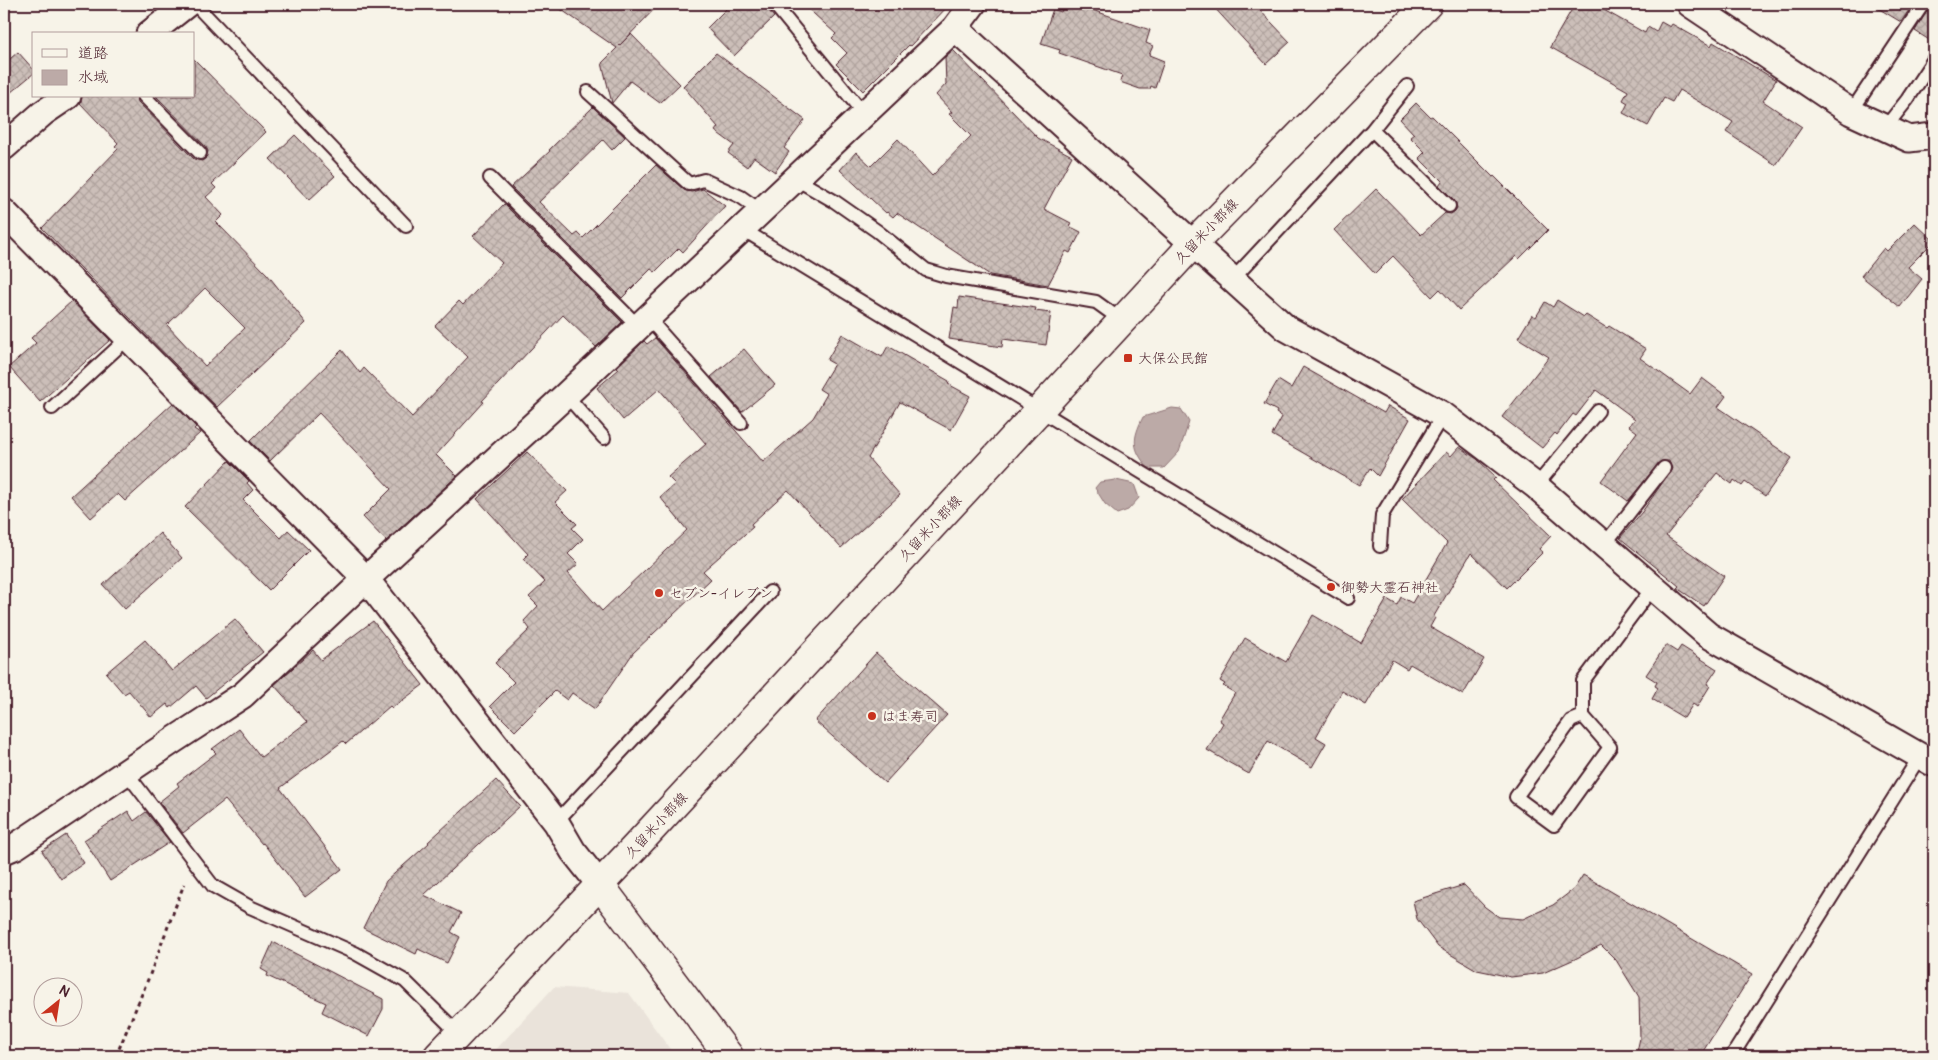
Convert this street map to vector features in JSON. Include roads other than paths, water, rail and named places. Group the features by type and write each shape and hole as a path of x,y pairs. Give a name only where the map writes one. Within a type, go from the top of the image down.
{"main road":[{"name":"久留米小郡線","path":"438,1056 600,886 1192,244 1428,4"},
{"path":"600,886 729,1056"}],"street":[{"path":"152,32 187,4"},
{"path":"4,851 16,846 243,695 796,179 955,28 973,4"},
{"path":"1690,4 1851,112 1909,140 1934,136"},
{"path":"955,28 1286,328 1443,415 1536,486 1708,635 1927,760"},
{"path":"4,147 43,113 65,98"},
{"path":"4,212 366,579 556,822 573,851 600,886"}],"lane":[{"path":"195,4 406,226"},
{"path":"774,4 864,114"},
{"path":"1851,112 1923,4"},
{"path":"1884,129 1907,100 1934,59"},
{"path":"1232,280 1372,130 1407,86"},
{"path":"588,92 689,184 704,180 741,197 761,211"},
{"path":"146,98 200,153"},
{"path":"1372,130 1450,206"},
{"path":"490,178 644,322 741,423"},
{"path":"796,179 834,201 877,230 926,270 946,276 1096,302 1121,320"},
{"path":"742,229 1348,598"},
{"path":"52,408 128,338"},
{"path":"566,395 604,438"},
{"path":"1536,486 1598,411"},
{"path":"1380,546 1382,515 1443,415"},
{"path":"1604,545 1664,468"},
{"path":"1583,716 1571,721 1516,797 1554,825 1610,746 1583,716 1583,681 1653,588"},
{"path":"556,822 770,592"},
{"path":"1732,1056 1927,760"},
{"path":"126,772 213,886 250,907 355,953 405,981 459,1034"}],"water":[{"path":"1172,408 1181,409 1189,422 1179,452 1164,468 1148,468 1136,449 1135,444 1139,425 1143,417"},
{"path":"1116,480 1134,484 1139,498 1128,510 1117,514 1105,504 1095,488 1100,482"}],"place":[{"name":"大保公民館","path":"1128,358"},
{"name":"御勢大霊石神社","path":"1331,587"},
{"name":"セブン-イレブン","path":"659,593"},
{"name":"はま寿司","path":"872,716"}]}
